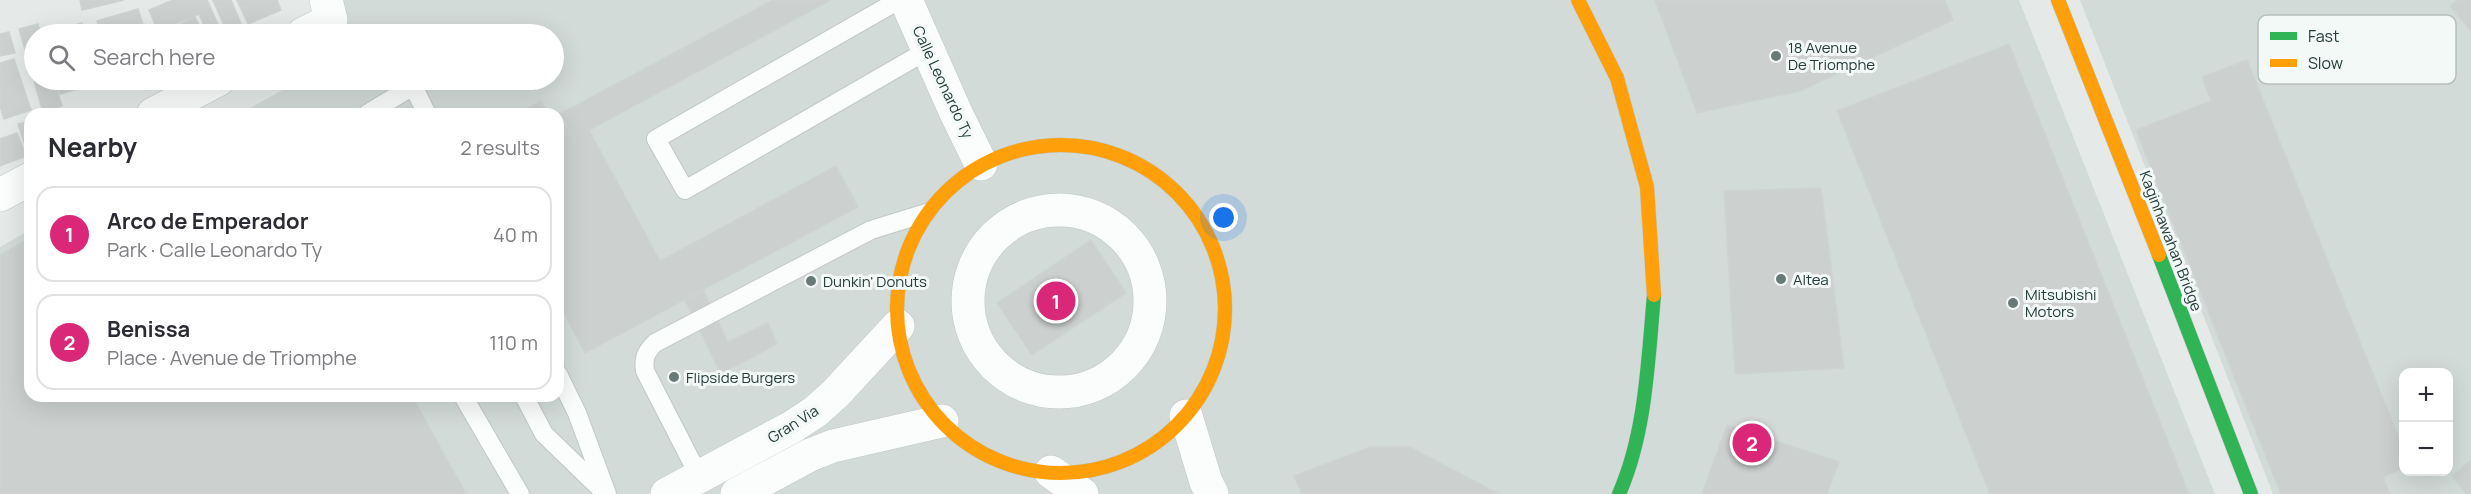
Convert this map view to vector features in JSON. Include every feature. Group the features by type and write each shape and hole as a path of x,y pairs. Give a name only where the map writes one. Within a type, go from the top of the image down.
{"street":[{"name":"Calle Leonardo Ty","path":"906,0 981,164"},
{"path":"1578,0 1617,78 1647,187 1654,292 1646,391 1626,478 1619,494"},
{"name":"Kaginhawahan Bridge","path":"2058,0 2250,494"},
{"path":"164,108 199,90"},
{"path":"1068,145 1098,149 1127,159 1154,174 1178,193 1198,217 1212,243 1222,273 1226,303 1224,334 1213,373 1204,391 1186,416 1168,434 1125,460 1076,472 1020,468 991,457 965,441 942,421 920,393 906,361 898,326 899,279 909,245 926,213 959,179 981,164 1007,153 1037,146 1068,145"},
{"path":"0,195 24,182"},
{"path":"1059,210 1085,214 1108,225 1128,241 1142,262 1150,287 1150,313 1144,335 1133,354 1118,371 1100,383 1067,391 1033,388 1012,379 994,364 980,345 971,324 968,300 971,277 980,256 994,237 1012,222 1034,213 1059,210"},
{"name":"Gran Via","path":"667,494 792,427 815,412 836,393 898,326"},
{"path":"1186,416 1206,482 1212,494"},
{"path":"737,494 810,455 833,446 942,421"},
{"path":"1051,472 1082,494"}],"lane":[{"path":"899,0 656,139 685,190 928,50"},
{"path":"377,108 406,90"},
{"path":"415,90 424,108"},
{"path":"699,476 645,371 643,360 647,351 655,343 871,230 926,213"},
{"path":"564,387 577,413 606,494"},
{"path":"466,402 520,494"},
{"path":"527,402 544,434 606,494"}],"shaded area":[{"path":"341,0 2019,0 2215,494 0,494 0,247 24,233 24,402 564,402 564,108 250,108 283,90 564,90 564,24 347,24"},
{"path":"2080,0 2471,0 2471,494 2273,494"}],"building":[{"path":"80,0 124,0 82,10"},
{"path":"173,0 207,0 218,24 204,24 199,14 175,24 155,24 149,10"},
{"path":"213,0 231,0 241,24 224,24"},
{"path":"237,0 277,0 281,10 248,24"},
{"path":"773,0 831,0 589,130 660,261 836,166 858,207 585,353 564,313 564,112"},
{"name":"18 Avenue De Triomphe","path":"1655,0 1945,0 1953,20 1800,91 1697,113"},
{"path":"2457,0 2471,0 2471,31 2450,6"},
{"path":"138,9 143,24 98,24 97,21"},
{"path":"195,17 198,24 180,24"},
{"path":"24,28 24,46 19,29"},
{"path":"9,32 15,53 0,56 0,34"},
{"name":"Mitsubishi Motors","path":"2009,44 2189,494 1990,494 1837,111"},
{"path":"14,59 30,108 24,108 24,112 4,119 0,106 0,63"},
{"path":"2247,60 2399,439 2399,470 2383,477 2390,494 2281,494 2136,130 2211,101 2202,77"},
{"path":"37,90 57,90 62,106 42,108"},
{"path":"59,90 73,90 60,94"},
{"path":"541,101 545,108 529,108"},
{"path":"24,122 24,142 18,124"},
{"path":"17,133 24,157 0,166 0,139"},
{"name":"Altea","path":"1821,188 1844,368 1735,374 1724,191"},
{"path":"1091,240 1126,293 1032,355 997,303"},
{"path":"24,241 24,402 415,402 466,494 0,494 0,255"},
{"path":"703,290 728,342 768,323 777,344 721,374 685,300"},
{"path":"1727,425 1839,462 1827,494 1702,494"},
{"path":"1371,447 1410,447 1499,494 1302,494 1294,476"},
{"path":"2471,460 2471,494 2467,494 2453,475"}],"traffic: fast":[{"path":"2159,255 2251,494"},
{"path":"1619,494 1628,471 1640,421 1654,295"}],"traffic: slow":[{"path":"1578,0 1617,78 1647,187 1654,295"},
{"path":"2058,0 2159,255"},
{"path":"1061,145 1093,148 1124,157 1152,173 1177,193 1197,218 1213,246 1222,277 1225,309 1222,341 1213,372 1197,400 1177,425 1152,445 1124,461 1093,470 1061,473 1029,470 998,461 970,445 945,425 925,400 909,372 900,341 897,309 900,277 909,246 925,218 945,193 970,173 998,157 1029,148 1061,145"}],"place":[{"name":"18 Avenue De Triomphe","path":"1776,56"},
{"name":"Altea","path":"1781,279"},
{"name":"Dunkin' Donuts","path":"811,281"},
{"name":"Arco de Emperador","path":"1056,301"},
{"name":"Mitsubishi Motors","path":"2013,303"},
{"name":"Flipside Burgers","path":"674,377"},
{"name":"Benissa","path":"1752,443"}]}
